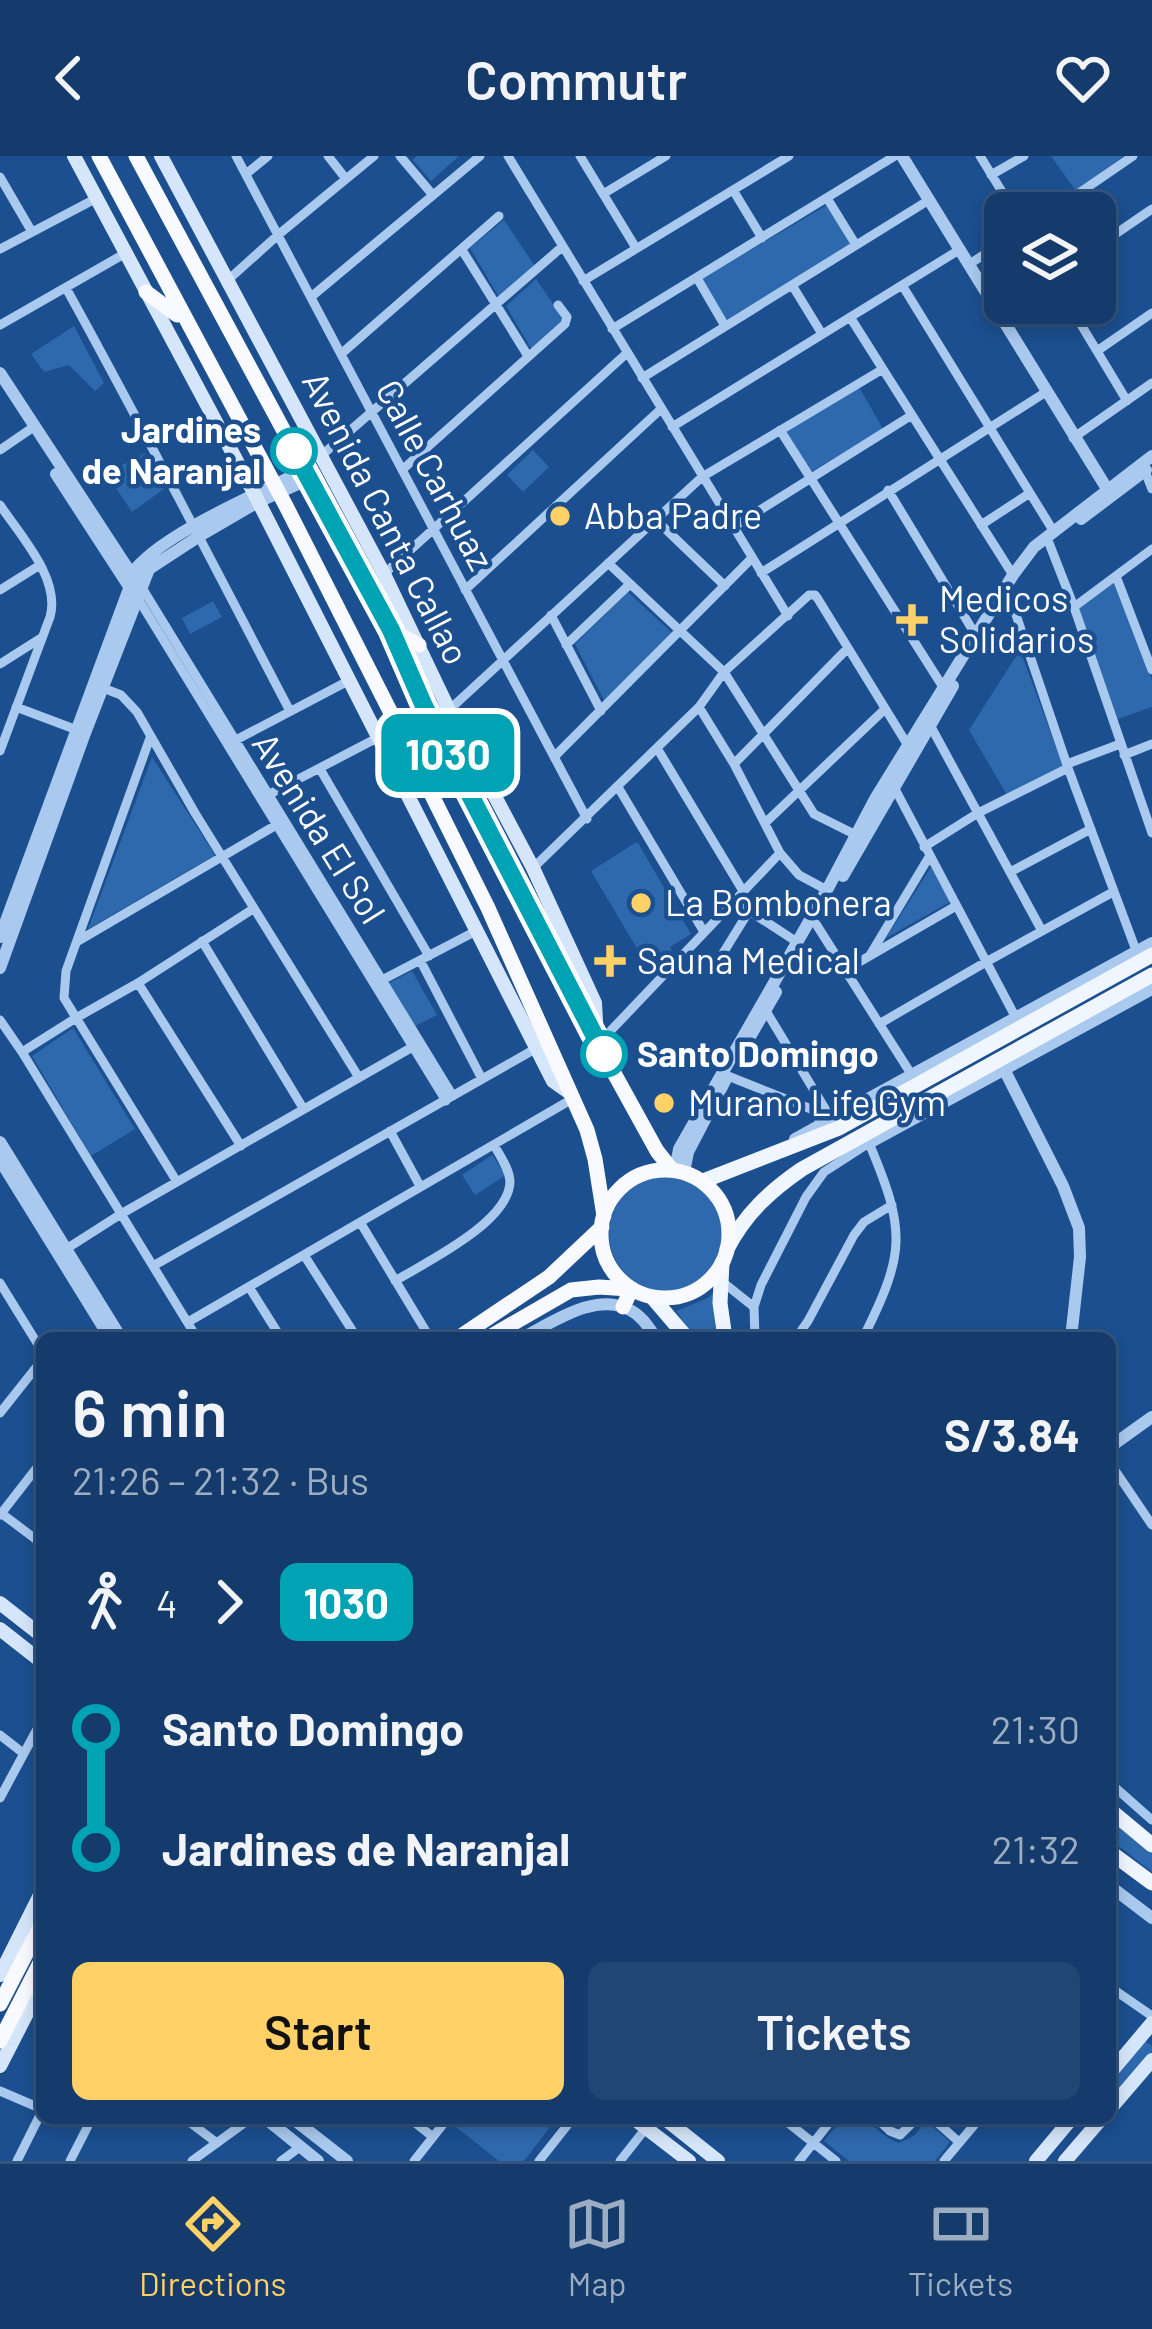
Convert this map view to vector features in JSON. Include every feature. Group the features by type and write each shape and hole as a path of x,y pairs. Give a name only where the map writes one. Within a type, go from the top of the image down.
{"highway":[{"path":"99,156 276,490 488,908 594,1151 605,1255 618,1279 630,1289"},
{"name":"Avenida Canta Callao","path":"136,156 391,630 434,726 598,1044 657,1151 677,1170"},
{"path":"146,292 184,321"},
{"path":"391,630 418,645"},
{"path":"467,1332 549,1277 603,1221 622,1186 637,1176 677,1170 703,1181 716,1195 729,1230 723,1264 700,1287 668,1298 630,1289 571,1290 498,1332"},
{"path":"623,1307 630,1289"},
{"path":"0,2004 36,1935"},
{"path":"0,2041 36,1971"}],"main road":[{"path":"74,156 257,499 535,1048 553,1081 572,1096"},
{"name":"Avenida Canta Callao","path":"160,156 322,455 533,868 595,1004 598,1044"},
{"path":"703,1181 838,1128 915,1080 1095,986 1144,954"},
{"path":"1095,986 1103,970"},
{"path":"724,1332 720,1303 723,1264 748,1216 776,1188 802,1169 1107,1008 1152,975"},
{"path":"652,1297 682,1332"},
{"path":"0,1603 36,1631"},
{"path":"0,1629 36,1657"},
{"path":"1116,1815 1152,1845"},
{"path":"1116,1856 1152,1883"},
{"path":"0,1975 4,1958 36,1902"},
{"path":"0,2066 36,1996"},
{"path":"1116,2066 1150,2027"},
{"path":"1116,2102 1152,2060"},
{"path":"641,2124 688,2161"},
{"path":"672,2124 718,2161"},
{"path":"1036,2161 1067,2124"},
{"path":"1065,2161 1097,2124"}],"street":[{"name":"Calle Carhuaz","path":"236,156 587,818"},
{"path":"246,174 268,156"},
{"path":"328,156 346,178"},
{"path":"228,280 374,156"},
{"path":"400,156 432,194"},
{"path":"310,298 480,156"},
{"path":"508,156 788,616"},
{"path":"580,156 636,248"},
{"path":"603,194 666,156"},
{"path":"583,280 789,156"},
{"path":"612,329 898,156 1109,493"},
{"path":"980,156 1002,192"},
{"path":"991,175 1024,156"},
{"path":"1081,192 1133,156"},
{"path":"1,180 32,232"},
{"path":"734,190 762,238"},
{"path":"827,198 856,245"},
{"path":"0,249 95,199"},
{"path":"642,378 929,200"},
{"path":"1116,234 1152,209"},
{"path":"340,354 499,216"},
{"path":"322,455 562,247"},
{"path":"461,250 528,356"},
{"path":"672,427 959,250"},
{"path":"0,325 124,254"},
{"path":"968,265 984,255"},
{"path":"697,278 725,326"},
{"path":"902,284 1030,493 1051,537 1152,833"},
{"path":"792,285 822,334"},
{"path":"66,287 290,711"},
{"path":"401,470 567,320 558,305"},
{"path":"1097,351 1152,313"},
{"path":"850,317 1012,575"},
{"path":"1081,324 1126,401"},
{"path":"384,574 627,353"},
{"path":"449,710 702,477 883,368"},
{"path":"0,373 135,586"},
{"path":"1073,438 1152,383"},
{"path":"0,388 32,428"},
{"path":"761,574 1046,392"},
{"path":"465,590 661,410"},
{"path":"733,527 912,415"},
{"path":"0,450 32,428"},
{"path":"780,430 943,687"},
{"path":"677,1170 817,924 908,744 1012,575 1034,547 1152,457"},
{"path":"1109,493 1148,469 1152,489"},
{"path":"0,937 135,586 155,563 198,530 306,474"},
{"path":"888,490 975,634"},
{"path":"981,525 1030,493"},
{"path":"0,505 50,581 53,600 1,744"},
{"path":"655,519 725,586"},
{"path":"677,1170 679,1149 856,836 1009,594 1051,537"},
{"path":"1074,607 1152,549"},
{"path":"554,757 752,559"},
{"path":"608,563 724,672 822,820 856,836"},
{"path":"0,590 40,566"},
{"path":"1116,576 1152,670"},
{"path":"566,645 630,584"},
{"path":"0,968 103,688 135,586"},
{"name":"Avenida El Sol","path":"135,586 450,1098"},
{"name":"Avenida El Sol","path":"135,586 382,980 417,1044"},
{"path":"1009,594 1090,830 1144,954"},
{"path":"533,868 699,707 724,672 809,595 818,599 908,744"},
{"path":"551,615 601,710"},
{"path":"0,664 42,638"},
{"path":"734,764 848,648"},
{"path":"234,741 350,680"},
{"path":"103,688 130,704 358,1076"},
{"path":"16,707 77,730"},
{"path":"699,707 780,853 799,875 826,890"},
{"path":"766,823 884,710"},
{"path":"930,725 1042,932"},
{"path":"264,796 380,737"},
{"path":"150,738 63,984 64,998 176,1182"},
{"path":"868,957 927,852 978,813 1067,766 1152,744"},
{"path":"657,748 743,892"},
{"path":"320,769 424,958 482,1079"},
{"path":"890,784 1016,1018"},
{"path":"618,787 704,932"},
{"path":"78,941 278,824"},
{"path":"1010,872 1090,830"},
{"path":"598,1044 780,853"},
{"path":"879,1024 1114,892"},
{"path":"734,901 797,942"},
{"path":"847,969 956,906"},
{"path":"22,1052 253,910"},
{"path":"712,971 748,911"},
{"path":"817,924 915,1080"},
{"path":"382,980 478,929"},
{"path":"202,941 303,1108"},
{"path":"762,1160 826,1122 915,1080 1103,970 1144,954 1152,944"},
{"path":"138,983 241,1146"},
{"path":"755,1332 754,1306 780,1246 818,1180 843,1158 1107,1008 1152,989"},
{"path":"766,1011 826,1122"},
{"path":"0,1020 194,1332"},
{"path":"62,1252 417,1044"},
{"path":"153,1266 535,1048"},
{"path":"1004,1069 1064,1186 1079,1228 1081,1258 1072,1332"},
{"path":"728,1076 811,1109 826,1122"},
{"path":"188,1322 572,1096"},
{"path":"390,1131 420,1186"},
{"path":"0,1142 107,1332"},
{"path":"866,1332 895,1265 898,1242 892,1205 869,1143"},
{"path":"395,1281 493,1215 510,1178 494,1145"},
{"path":"0,1160 117,1332"},
{"path":"800,1332 854,1235 864,1222 892,1205"},
{"path":"360,1222 426,1332"},
{"path":"304,1255 353,1332"},
{"path":"723,1264 754,1306"},
{"path":"0,1283 36,1341"},
{"path":"250,1287 277,1332"},
{"path":"0,1311 10,1299"},
{"path":"535,1332 597,1306 623,1307 652,1332"},
{"path":"0,1413 36,1368"},
{"path":"1116,1450 1152,1417"},
{"path":"1116,1452 1152,1426"},
{"path":"1116,1466 1152,1525"},
{"path":"36,1469 1,1514 36,1540"},
{"path":"0,1798 36,1730"},
{"path":"0,1735 23,1753"},
{"path":"1116,1788 1152,1820"},
{"path":"1116,1891 1152,1918"},
{"path":"1116,1994 1150,2027"},
{"path":"0,2090 36,2107"},
{"path":"16,2161 36,2122"},
{"path":"70,2161 89,2124"},
{"path":"192,2124 217,2143"},
{"path":"192,2161 242,2124"},
{"path":"272,2124 318,2161"},
{"path":"300,2124 346,2161"},
{"path":"417,2124 433,2137"},
{"path":"414,2161 443,2124"},
{"path":"539,2161 568,2124"},
{"path":"790,2124 836,2161"},
{"path":"799,2161 828,2124"},
{"path":"882,2124 900,2134 911,2124"},
{"path":"939,2124 959,2142"},
{"path":"944,2161 975,2124"},
{"path":"620,2161 646,2128"},
{"path":"280,2161 300,2147"}],"shaded area":[{"path":"417,156 459,156 431,181 413,160"},
{"path":"1051,156 1124,156 1076,191"},
{"path":"827,205 850,244 726,321 701,279"},
{"path":"504,220 535,266 499,297 470,248"},
{"path":"536,279 564,320 532,350 506,306"},
{"path":"74,326 104,383 95,391 69,365 44,372 31,354"},
{"path":"859,387 883,429 811,472 784,430"},
{"path":"533,450 549,467 523,492 507,475"},
{"path":"145,453 164,489 132,512 106,473"},
{"path":"1114,583 1152,680 1152,707 1115,720 1079,609"},
{"path":"628,592 671,632 605,702 575,644"},
{"path":"213,601 222,617 190,634 182,618"},
{"path":"1020,650 1063,766 1007,795 969,730"},
{"path":"152,757 215,855 88,929"},
{"name":"La Bombonera","path":"635,843 691,934 670,947 673,953 656,964 652,958 645,962 591,871"},
{"path":"931,867 950,902 886,938"},
{"path":"412,971 437,1015 413,1027 389,983"},
{"path":"73,1028 135,1129 91,1156 32,1056"},
{"path":"492,1155 506,1175 475,1195 462,1175"},
{"path":"666,1177 688,1182 706,1194 718,1212 723,1234 718,1256 706,1274 688,1286 666,1291 644,1286 626,1274 614,1256 609,1234 614,1212 626,1194 644,1182"},
{"path":"714,1292 716,1332 691,1332 676,1311"},
{"path":"1116,1822 1152,1851 1152,1872 1116,1844"},
{"path":"1145,2041 1152,2046 1152,2052 1116,2093 1116,2075"},
{"path":"552,2124 524,2161 499,2161 456,2127"},
{"path":"838,2124 870,2124 899,2143 929,2124 950,2142 935,2161 849,2161 824,2141"}],"bus line":[{"name":"1030","path":"294,451 391,630 424,706 604,1054"}],"place":[{"name":"Jardines de Naranjal","path":"294,451"},
{"name":"Abba Padre","path":"560,516"},
{"name":"Medicos Solidarios","path":"912,620"},
{"name":"La Bombonera","path":"641,903"},
{"name":"Sauna Medical","path":"610,961"},
{"name":"Santo Domingo","path":"604,1054"},
{"name":"Murano Life Gym","path":"664,1103"}]}
